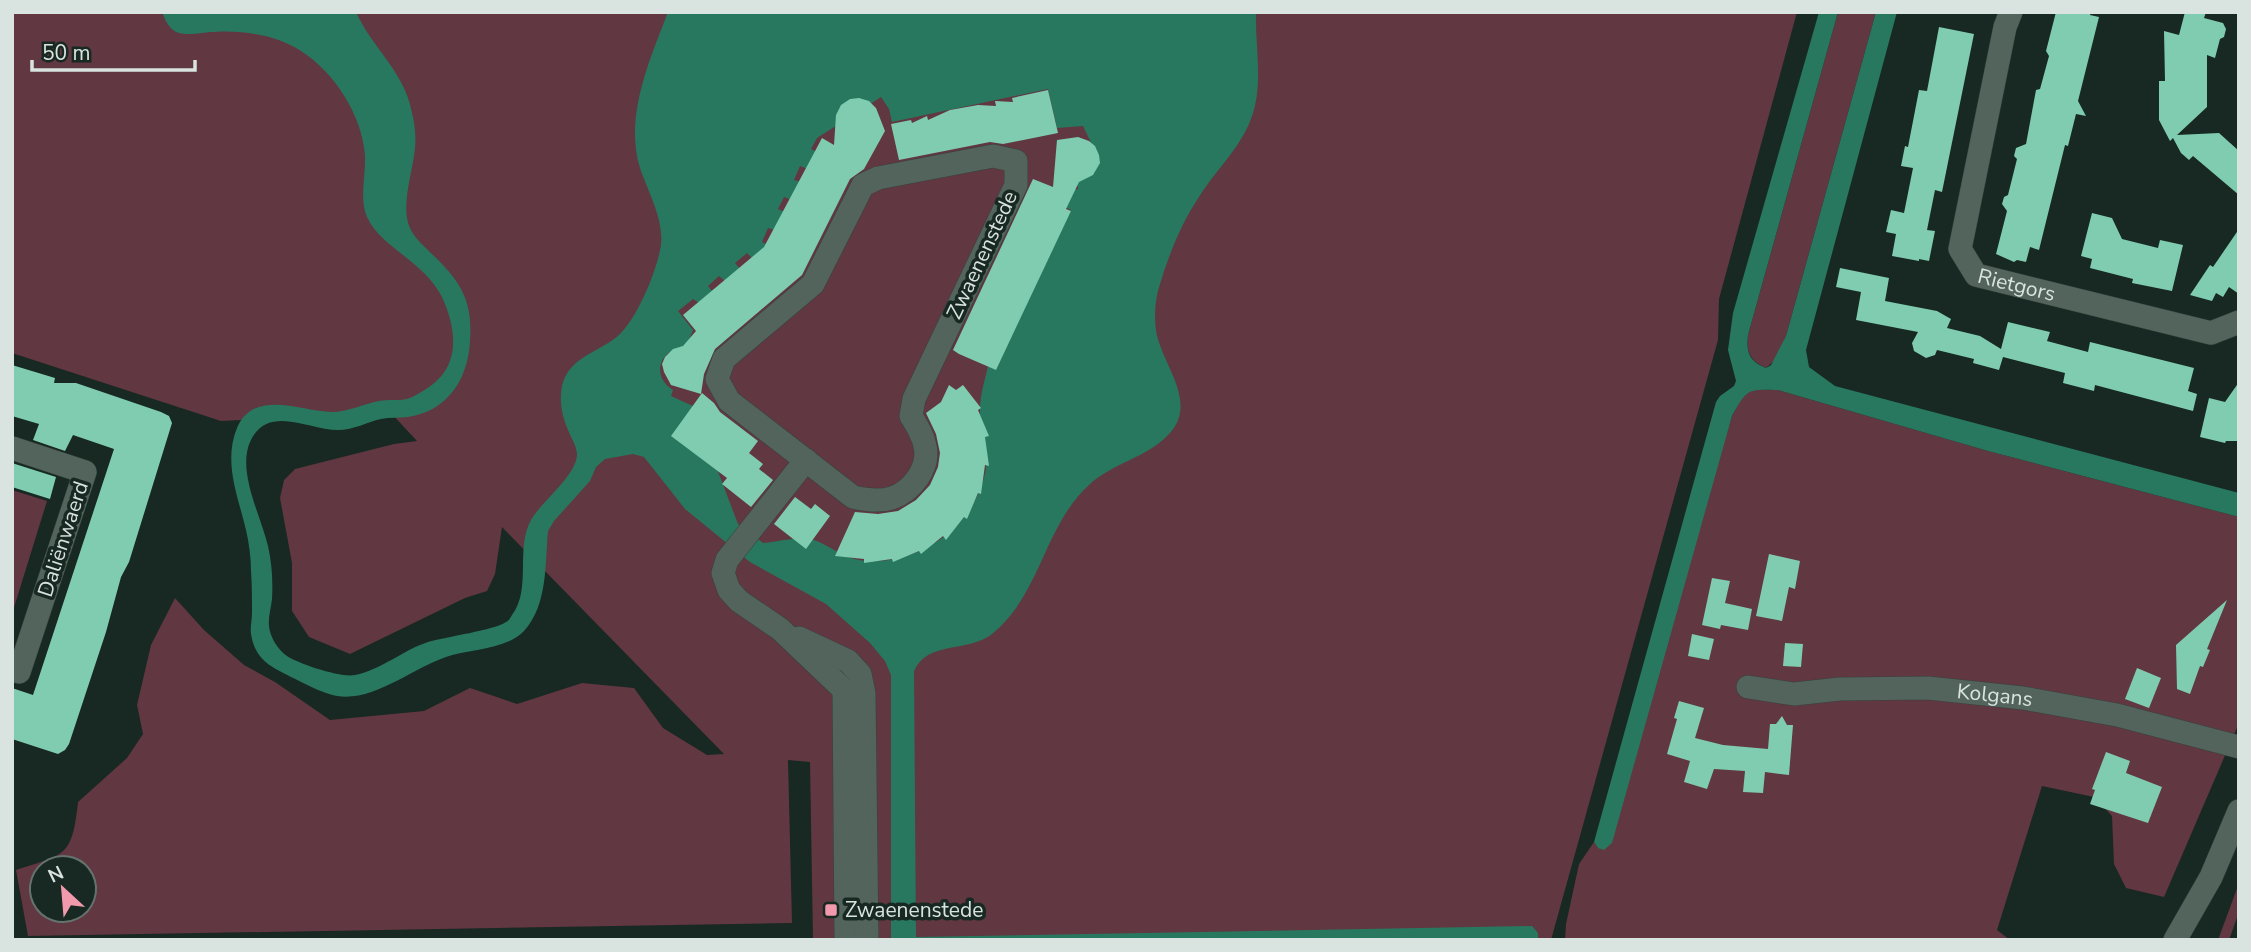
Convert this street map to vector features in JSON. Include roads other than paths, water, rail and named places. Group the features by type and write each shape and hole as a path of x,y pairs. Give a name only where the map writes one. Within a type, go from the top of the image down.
{"street":[{"name":"Rietgors","path":"2011,12 2004,27 1960,249 1976,275 2211,333 2239,322"},
{"name":"Zwaenenstede","path":"993,156 1016,162 1016,185 914,399 911,416 926,449 924,467 913,485 892,498 871,501 853,497 806,460 729,401 717,379 724,359 813,284 863,185 878,178 993,156"},
{"name":"Daliënwaerd","path":"12,448 85,472 19,673 12,670"},
{"path":"806,460 727,559 723,573 729,590 739,601 780,629 848,661 860,674 864,693 867,940"},
{"path":"780,629 844,690 846,940"},
{"name":"Kolgans","path":"1748,687 1794,694 1840,689 1928,688 2023,698 2117,715 2239,747"},
{"path":"2175,940 2211,877 2239,811"},
{"path":"2193,940 2211,877"}],"place":[{"name":"Zwaenenstede","path":"831,910"}]}
